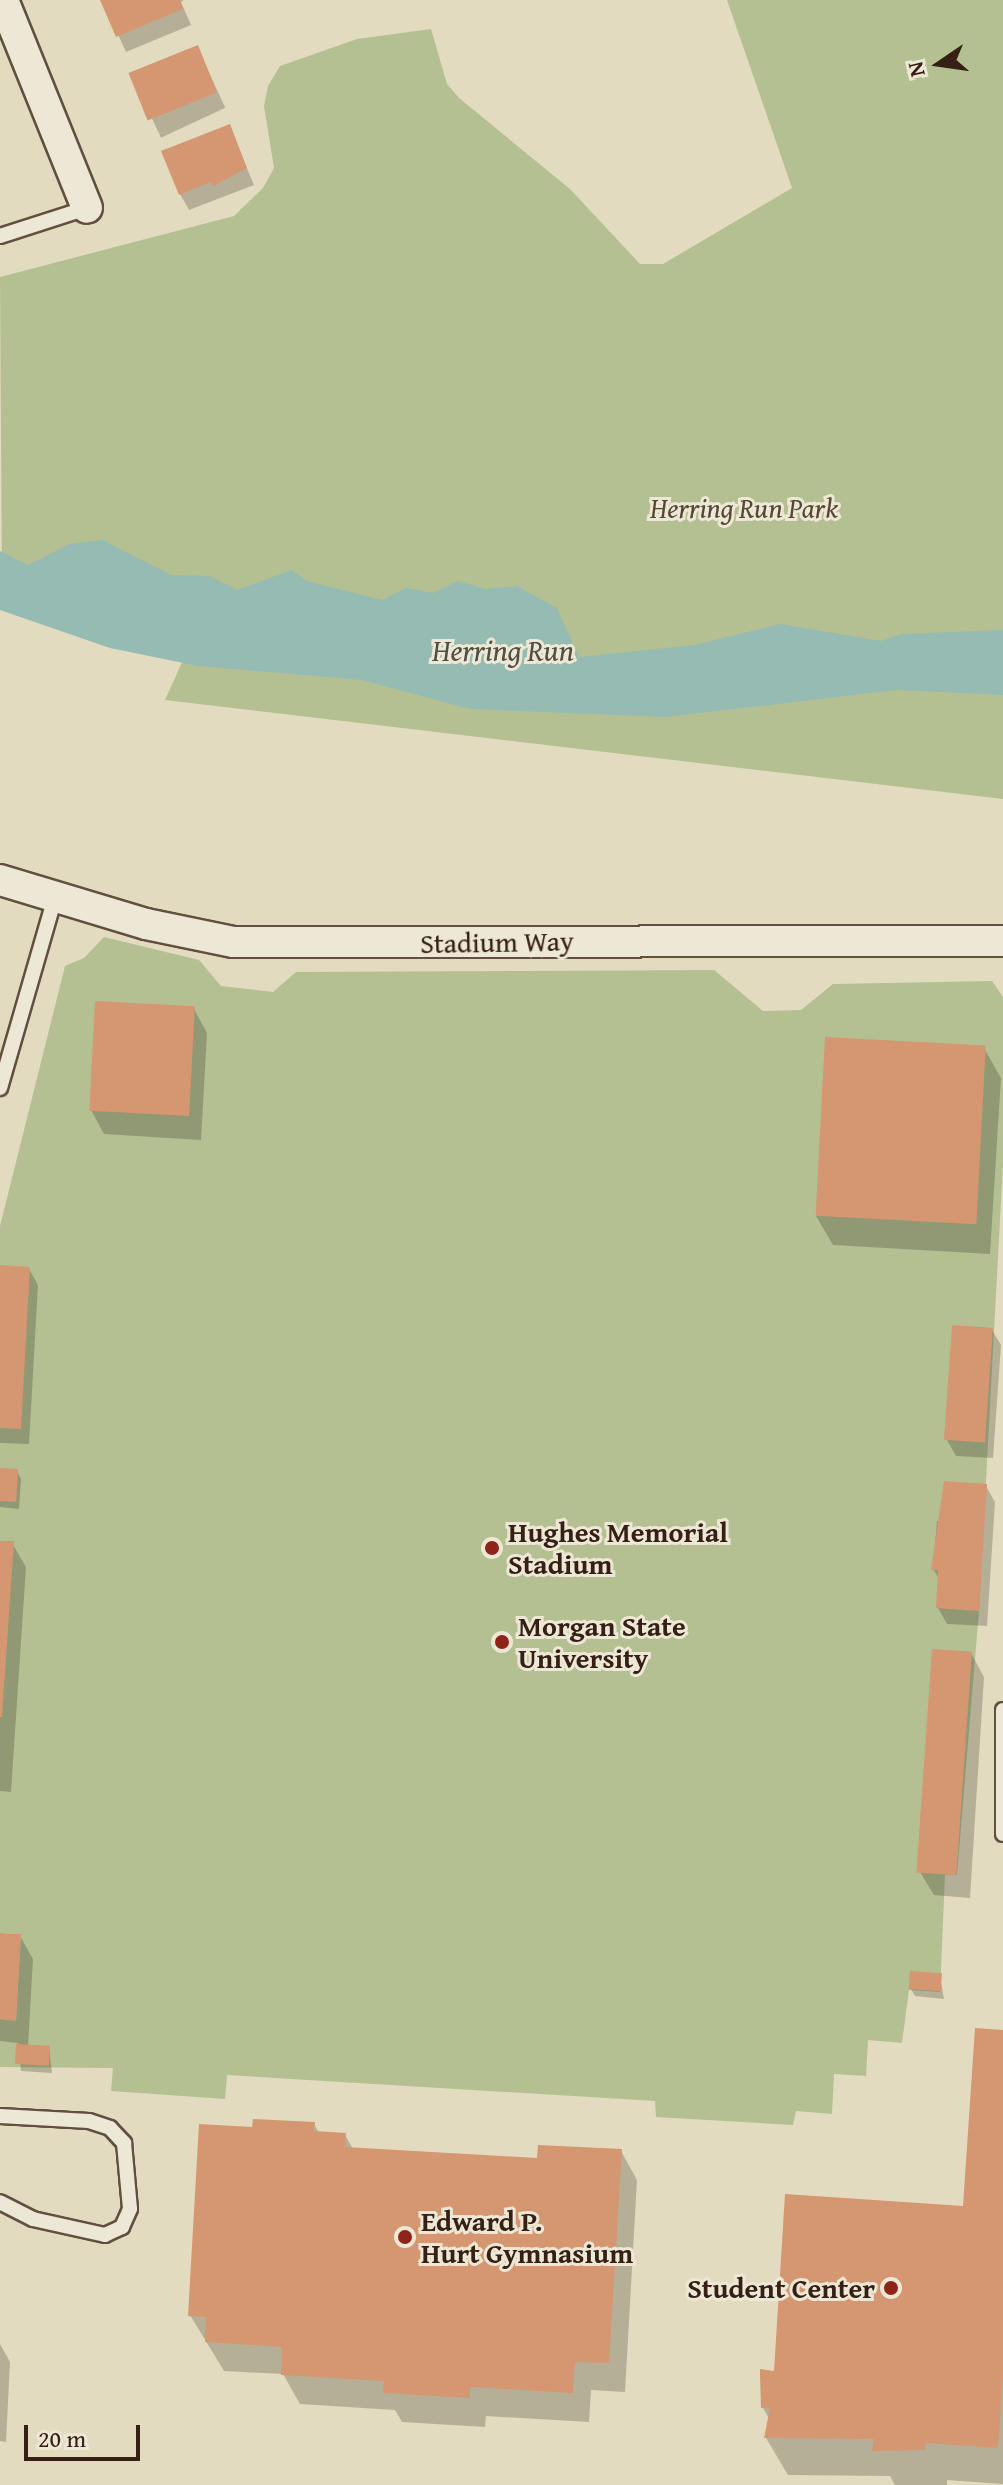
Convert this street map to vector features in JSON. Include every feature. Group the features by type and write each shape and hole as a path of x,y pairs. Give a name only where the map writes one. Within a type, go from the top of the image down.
{"street":[{"path":"3,0 87,208"},
{"name":"Stadium Way","path":"0,880 55,898 233,942 299,946 728,939 1003,941"}],"lane":[{"path":"0,236 87,208"},
{"path":"0,1088 55,898"},
{"path":"1003,1710 1003,1834"},
{"path":"0,2116 89,2121 110,2128 124,2143 130,2209 122,2227 105,2235 33,2219 0,2202"}],"green space":[{"name":"Herring Run Park","path":"727,0 1003,0 1003,799 165,700 193,638 2,588 0,277 234,216 263,188 274,168 264,106 268,86 280,66 357,39 431,29 447,84 459,98 570,189 640,264 663,264 792,188"},
{"name":"Hughes Memorial Stadium","path":"104,937 199,960 221,986 273,992 296,972 714,970 763,1011 801,1010 833,984 992,981 1003,997 1003,1164 979,1611 957,1875 945,1875 940,1992 909,1990 902,2043 868,2040 866,2076 834,2074 832,2114 796,2111 793,2125 656,2117 655,2101 227,2075 225,2099 111,2091 113,2068 0,2067 0,2019 16,2020 21,1934 0,1933 0,1226 65,966 84,958"}],"water":[{"name":"Herring Run","path":"103,540 171,575 209,576 237,590 292,570 307,581 382,600 406,588 433,593 458,581 485,589 517,586 557,608 579,657 694,645 780,624 881,641 901,634 1003,630 1003,695 897,690 665,717 470,709 362,680 198,666 110,648 0,610 0,551 28,565 69,544"}],"building":[{"path":"100,0 180,0 183,9 116,37"},
{"path":"198,45 217,92 148,120 128,73"},
{"path":"230,124 247,168 213,186 211,182 179,195 161,151"},
{"path":"95,1001 195,1006 189,1116 89,1111"},
{"path":"825,1037 986,1045 976,1224 816,1216"},
{"path":"0,1265 30,1267 21,1429 0,1428"},
{"path":"952,1325 993,1328 985,1443 944,1440"},
{"path":"0,1468 18,1469 16,1502 0,1501"},
{"path":"944,1481 987,1484 979,1611 936,1608 938,1570 931,1570"},
{"path":"0,1541 14,1541 2,1717 0,1717"},
{"path":"932,1649 972,1652 956,1875 916,1872"},
{"path":"0,1933 21,1934 16,2021 0,2019"},
{"path":"910,1971 942,1973 941,1991 909,1989"},
{"name":"Student Center","path":"975,2028 1003,2030 1003,2374 998,2448 926,2443 925,2450 872,2451 874,2439 764,2438 770,2408 761,2408 760,2369 774,2371 785,2194 963,2206"},
{"path":"16,2044 50,2046 49,2066 15,2064"},
{"name":"Edward P. Hurt Gymnasium","path":"253,2119 315,2122 314,2131 346,2133 345,2147 537,2158 538,2145 622,2149 609,2363 575,2362 573,2393 470,2387 470,2398 383,2393 384,2381 281,2375 282,2347 205,2342 206,2317 188,2316 199,2124 252,2127"}],"place":[{"name":"Hughes Memorial Stadium","path":"492,1548"},
{"name":"Morgan State University","path":"502,1642"},
{"name":"Edward P. Hurt Gymnasium","path":"405,2237"},
{"name":"Student Center","path":"891,2288"}]}
